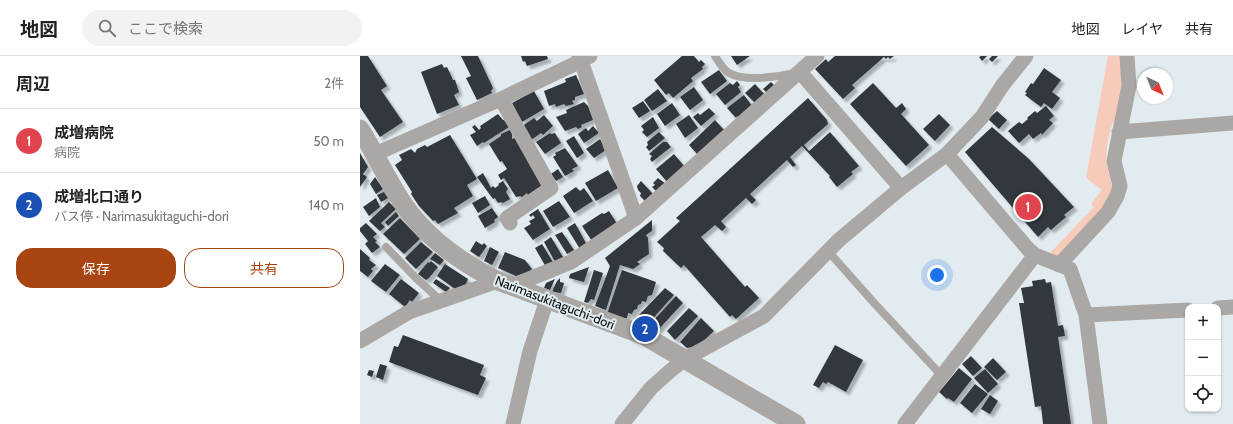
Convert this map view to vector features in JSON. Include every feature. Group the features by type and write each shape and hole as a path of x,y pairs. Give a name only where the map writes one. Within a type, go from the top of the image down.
{"street":[{"path":"360,341 408,312 441,301 505,284 571,262 636,218 817,56"},
{"path":"622,424 651,388 685,359 764,316 838,240 900,188 947,154 982,117 1002,86 1026,56"},
{"path":"1059,265 1108,212 1117,196 1120,186 1114,160 1129,86 1127,56"},
{"path":"375,154 501,99 583,58 636,218"},
{"path":"800,72 900,188"},
{"path":"501,99 551,188 507,218 510,223"},
{"path":"1119,132 1233,123"},
{"name":"Narimasukitaguchi-dori","path":"360,130 393,187 416,221 442,246 453,254 476,269 505,284 643,335 796,424"},
{"path":"947,154 1028,249 1035,255 1070,269 1086,315 1100,424"},
{"path":"905,424 1035,255"},
{"path":"513,424 530,351 547,300"},
{"path":"1221,308 1233,307"},
{"path":"1086,315 1185,310"}],"lane":[{"path":"716,56 729,73 742,77 762,78 800,72"},
{"path":"386,247 441,301"},
{"path":"828,251 942,376"}],"shaded area":[{"path":"1108,56 1121,56 1124,75 1116,117 1110,130 1107,146 1106,160 1113,191 1111,200 1060,257 1049,254 1094,207 1091,204 1102,190 1086,178"}],"building":[{"path":"360,56 368,56 387,86 381,90 403,122 380,137 360,107"},
{"path":"461,56 478,56 493,88 491,91 492,93 477,100 466,78 471,76"},
{"path":"521,56 547,56 548,59 527,66 525,61 523,62"},
{"path":"682,56 694,56 699,62 701,60 705,64 702,67 703,69 691,78 693,81 673,98 669,93 666,95 654,80"},
{"path":"731,56 750,56 737,65"},
{"path":"835,56 894,56 890,59 888,57 886,59 884,57 852,85 855,88 843,99 815,69 826,59 828,62"},
{"path":"987,56 982,61 979,57"},
{"path":"992,56 998,56 992,62 989,59"},
{"path":"442,64 444,68 447,67 453,80 455,80 459,92 454,95 459,105 437,114 421,72"},
{"path":"1044,68 1061,80 1052,92 1060,98 1052,109 1044,103 1041,107 1025,95 1027,93 1025,92 1031,83 1033,84"},
{"path":"719,70 727,81 710,94 701,82"},
{"path":"576,75 584,94 575,97 575,100 572,101 574,104 566,106 564,104 556,107 555,104 549,106 544,91 566,82 565,79"},
{"path":"737,81 740,85 738,87 741,92 725,105 716,94 730,83 733,85"},
{"path":"771,82 775,86 768,94 763,89"},
{"path":"873,83 896,108 902,103 906,109 901,114 929,145 906,166 850,104"},
{"path":"755,84 765,95 756,104 745,93"},
{"path":"694,87 703,100 690,110 680,97"},
{"path":"658,89 667,101 652,111 644,100"},
{"path":"534,91 544,109 522,122 512,103"},
{"path":"744,95 753,107 740,115 741,117 739,118 737,116 736,118 727,108"},
{"path":"808,98 827,120 828,124 804,145 809,151 830,132 859,166 851,172 853,174 837,187 829,177 830,176 802,146 790,157 796,165 793,167 787,160 750,194 756,200 752,204 746,198 721,221 726,227 722,231 715,225 701,237 745,287 747,285 759,298 736,319 732,315 730,317 684,265 681,268 663,251 664,248 657,242 680,221 676,218"},
{"path":"643,101 650,111 639,118 632,108"},
{"path":"584,102 588,106 593,120 581,125 582,127 578,129 576,127 565,131 556,117 567,113 566,110"},
{"path":"672,103 680,115 665,126 657,114"},
{"path":"1046,106 1054,116 1049,120 1053,123 1042,135 1041,133 1033,139 1029,134 1019,143 1008,131 1019,122 1022,124 1035,111 1037,113"},
{"path":"709,108 715,114 701,126 693,117 698,113 700,115"},
{"path":"997,111 1007,120 999,129 988,119"},
{"path":"498,114 509,127 477,146 470,135 476,132 472,127 475,125 479,130 481,128 480,126"},
{"path":"939,114 950,125 935,141 923,129"},
{"path":"544,115 553,126 543,135 541,133 531,140 521,127 534,118 537,121"},
{"path":"689,115 698,128 685,138 676,124"},
{"path":"653,117 659,128 647,137 642,132 644,130 641,126"},
{"path":"715,120 725,131 698,155 689,145"},
{"path":"593,126 599,133 584,143 578,134 586,128 588,131"},
{"path":"992,127 1029,159 1074,207 1064,215 1066,217 1051,230 1048,227 1038,237 965,152"},
{"path":"510,130 512,139 515,138 543,187 529,197 527,193 522,197 516,197 504,178 501,180 498,175 507,169 502,161 500,162 489,144 501,136 501,134"},
{"path":"659,132 665,138 649,151 646,147 648,145 647,142"},
{"path":"550,133 555,133 561,143 545,154 536,142"},
{"path":"450,135 477,179 467,185 473,196 454,208 458,213 438,224 435,220 433,221 419,206 395,165 402,160 399,155 411,149 415,153 417,149 425,145 427,147"},
{"path":"574,136 584,153 577,158 566,141"},
{"path":"600,139 606,150 594,158 586,149"},
{"path":"663,142 667,142 671,147 652,162 650,159 652,156 649,154"},
{"path":"565,148 578,166 572,169 574,171 565,176 553,157 556,155 555,153"},
{"path":"360,153 368,167 363,174 367,177 360,187"},
{"path":"674,154 685,167 668,183 656,169"},
{"path":"558,169 563,177 556,181 551,174"},
{"path":"608,170 618,188 596,201 585,183"},
{"path":"483,173 491,188 493,186 495,188 503,181 508,189 506,192 510,199 503,203 498,203 495,198 493,199 477,177"},
{"path":"375,177 383,189 376,194 370,184"},
{"path":"658,178 666,184 657,192 652,187 655,185 653,183"},
{"path":"641,181 654,195 646,202 640,196 641,193 637,186"},
{"path":"576,187 580,191 584,188 593,201 574,213 563,196"},
{"path":"384,192 388,198 381,202 377,195"},
{"path":"485,196 490,205 478,213 472,203"},
{"path":"376,198 380,207 369,216 363,207"},
{"path":"559,201 570,217 553,227 543,211"},
{"path":"389,202 396,209 381,223 385,227 380,231 369,221"},
{"path":"492,208 498,217 494,220 495,222 485,228 478,216"},
{"path":"538,209 550,229 533,240 524,228 531,224 529,221 535,218 533,215 531,217 529,215"},
{"path":"609,211 619,227 592,241 582,226 602,213 604,214"},
{"path":"396,212 399,216 388,226 385,222"},
{"path":"400,218 420,239 404,254 383,234"},
{"path":"652,220 652,231 646,235 648,238 649,254 637,262 640,264 633,269 620,265 606,310 595,306 610,266 605,258"},
{"path":"366,223 377,234 373,237 377,241 375,242 380,247 372,253 365,244 368,241 360,231 360,228"},
{"path":"575,223 587,245 580,249 567,228"},
{"path":"562,232 574,250 567,254 555,235"},
{"path":"551,237 563,257 555,262 544,242"},
{"path":"476,241 482,245 484,243 487,246 479,257 470,251"},
{"path":"421,242 433,252 416,269 405,258"},
{"path":"542,244 553,262 546,267 535,248"},
{"path":"490,247 499,252 492,265 484,261"},
{"path":"360,249 370,258 369,260 376,265 371,269 373,271 368,277 360,271"},
{"path":"505,252 525,260 532,269 529,272 516,276 498,268"},
{"path":"435,253 444,260 440,265 430,259"},
{"path":"431,261 438,267 426,280 418,274 428,262 429,263"},
{"path":"385,264 400,275 386,292 371,281"},
{"path":"445,264 468,279 466,284 455,289 437,276"},
{"path":"589,267 584,282 569,278 570,274"},
{"path":"594,270 603,273 594,300 591,299 588,303 584,302"},
{"path":"622,270 656,282 652,295 648,296 646,302 642,301 632,314 628,313 627,318 622,319 607,314"},
{"path":"560,278 560,282 564,283 561,293 552,292 557,281"},
{"path":"401,279 419,293 412,302 410,300 405,307 389,294"},
{"path":"436,279 450,288 446,292 433,283"},
{"path":"555,279 550,290 544,288 546,283"},
{"path":"1045,279 1046,283 1051,282 1058,326 1063,325 1065,336 1058,337 1071,424 1043,424 1041,406 1035,407 1019,303 1024,303 1021,288 1033,286 1032,281"},
{"path":"665,288 674,295 647,325 638,316"},
{"path":"676,296 683,303 658,330 652,322"},
{"path":"689,308 698,316 675,340 667,331"},
{"path":"701,318 714,331 698,346 687,348 680,342"},
{"path":"403,335 484,365 480,375 486,378 478,395 389,362 394,346 398,347"},
{"path":"835,345 863,360 846,392 828,382 826,384 823,382 819,388 813,385"},
{"path":"971,356 982,368 973,376 962,364"},
{"path":"993,358 1006,372 997,380 984,367"},
{"path":"380,364 387,366 383,380 376,377"},
{"path":"959,368 972,379 954,402 948,398 947,399 939,392"},
{"path":"985,369 998,384 988,393 974,378"},
{"path":"369,370 374,371 372,377 367,375"},
{"path":"975,384 988,394 972,413 960,403"},
{"path":"990,395 998,401 990,414 981,409"}],"place":[{"name":"成増病院","path":"1028,207"},
{"name":"成増北口通り","path":"645,329"}]}
